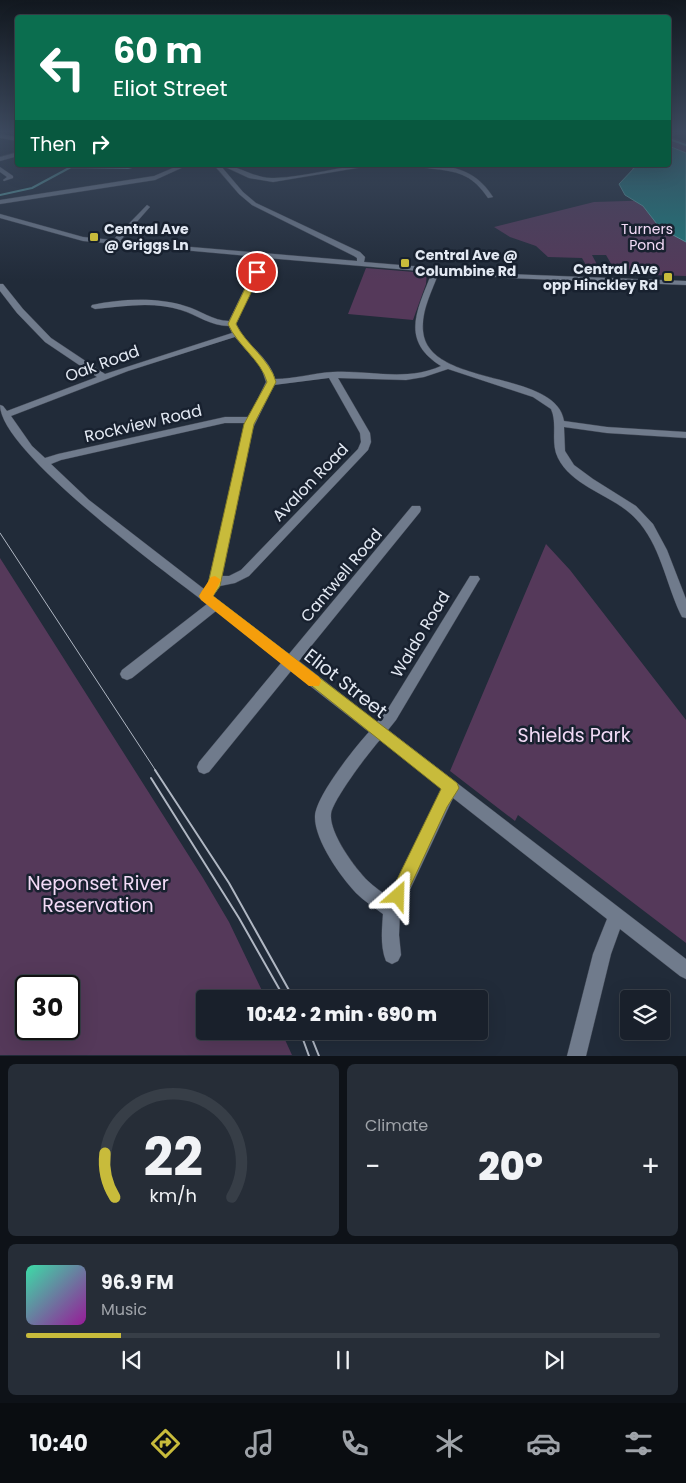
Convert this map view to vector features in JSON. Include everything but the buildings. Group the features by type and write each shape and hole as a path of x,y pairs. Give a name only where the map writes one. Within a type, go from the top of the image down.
{"street":[{"path":"0,202 127,182"},
{"path":"231,182 250,201 271,214 306,227 357,254 361,257 360,263"},
{"path":"481,182 490,197"},
{"path":"114,242 147,207"},
{"path":"0,216 77,237 114,242 521,277 684,283"},
{"path":"127,674 210,600 250,420 271,382 267,369 236,334 232,324 265,255"},
{"path":"436,270 421,314 420,335 426,350 449,365 543,398 557,409 560,422 558,444 564,460 576,472 624,502 643,519 653,535 686,613"},
{"path":"0,286 16,307 48,340 104,377"},
{"path":"95,307 135,304 170,305 184,308 217,323 232,324"},
{"name":"Oak Road","path":"210,341 222,329 232,324"},
{"name":"Oak Road","path":"2,412 210,341 236,334"},
{"path":"271,382 332,375 409,378 430,375 449,365"},
{"name":"Avalon Road","path":"215,582 231,580 245,573 363,450 366,442 365,433 332,375"},
{"name":"Eliot Street","path":"2,412 43,463 81,500 686,970"},
{"name":"Rockview Road","path":"43,463 58,457 225,420 250,420"},
{"path":"560,422 607,430 686,435"},
{"name":"Cantwell Road","path":"204,766 416,509"},
{"name":"Waldo Road","path":"392,910 372,897 352,875 333,848 324,823 323,814 329,800 360,754 391,716 474,578"},
{"path":"392,955 390,935 392,910 438,810 452,788"},
{"path":"576,1056 602,954 617,916"}],"green space":[{"name":"Turners Pond","path":"644,182 686,182 686,276 617,274 606,255 592,255 602,274 591,274 582,258 548,257 536,246 510,237 494,227 594,202 659,200"},
{"path":"366,268 427,273 426,284 413,320 348,314"},
{"name":"Shields Park","path":"546,544 570,570 686,720 686,943 518,815 515,821 450,771"},
{"name":"Neponset River Reservation","path":"0,558 203,878 229,922 262,990 196,990 196,1040 285,1040 292,1055 0,1055"}],"shaded area":[{"path":"621,182 686,182 686,242 660,228 643,206 625,195 619,184"}],"waterway":[{"path":"0,195 32,188 43,182"}],"tram line":[{"path":"0,533 156,771"},
{"path":"155,770 229,883 289,990"},
{"path":"151,778 239,918 280,990"},
{"path":"303,1040 309,1056"},
{"path":"313,1040 319,1056"}],"slow traffic":[{"path":"215,580 212,590 205,596 314,681"}],"place":[{"name":"Central Ave @ Griggs Ln","path":"94,237"},
{"name":"Central Ave @ Columbine Rd","path":"405,263"},
{"name":"Central Ave opp Hinckley Rd","path":"668,277"}],"route":[{"path":"257,272 234,316 232,324 238,336 269,372 271,382 249,424 240,458 236,486 214,586 205,596 452,788 442,802 398,896"}]}
